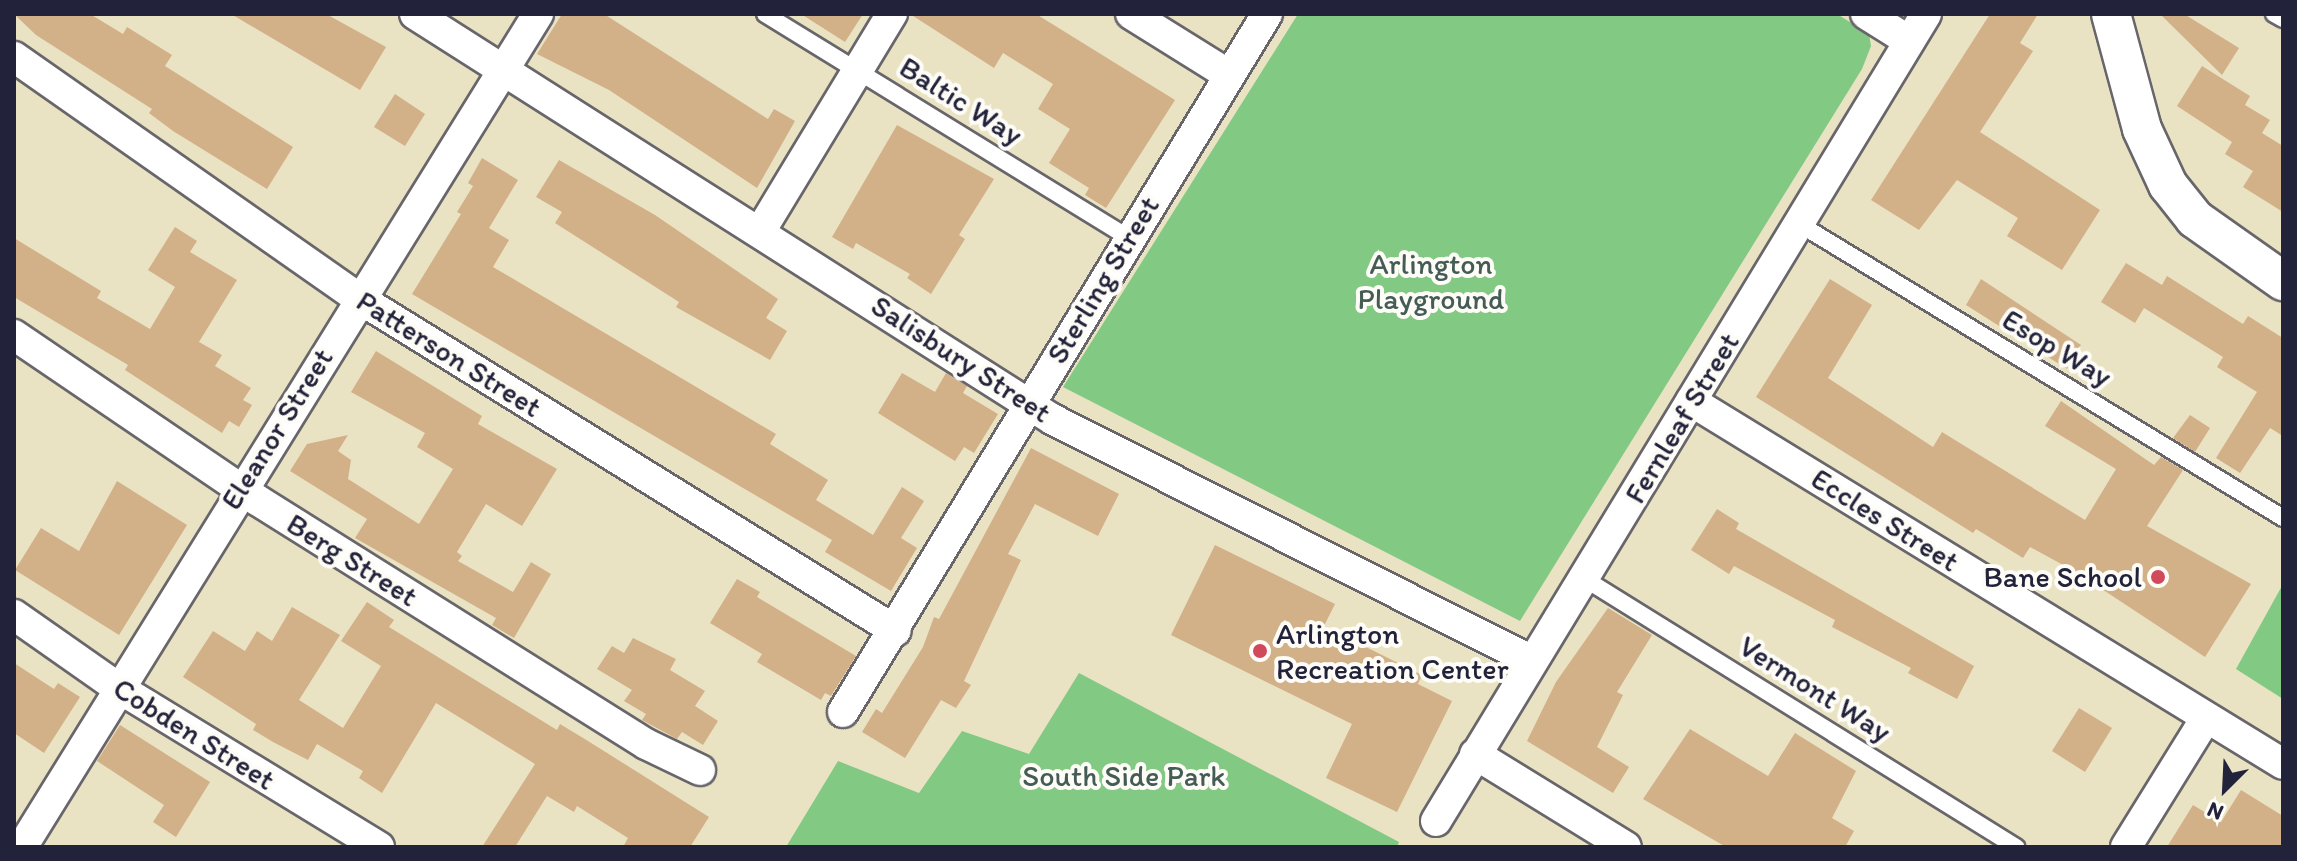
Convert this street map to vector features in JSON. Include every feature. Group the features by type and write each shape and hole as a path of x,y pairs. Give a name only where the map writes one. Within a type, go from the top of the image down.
{"street":[{"name":"Salisbury Street","path":"415,14 503,73 761,230 1030,401 1052,419 1532,661"},
{"name":"Eleanor Street","path":"22,847 239,489 538,14"},
{"path":"761,230 892,14"},
{"path":"1131,14 1229,75"},
{"name":"Sterling Street","path":"843,712 896,631 1127,237 1267,14"},
{"path":"1866,14 1909,41"},
{"name":"Fernleaf Street","path":"1436,821 1801,225 1926,14"},
{"path":"2111,14 2142,129 2168,185 2195,219 2283,281"},
{"name":"Patterson Street","path":"14,57 360,299 896,631"},
{"name":"Berg Street","path":"14,335 239,489 646,744 700,770"},
{"name":"Eccles Street","path":"1691,401 2283,764"},
{"name":"Cobden Street","path":"14,615 117,687 379,847"},
{"path":"2126,847 2206,718"},
{"path":"1475,754 1626,847"}],"lane":[{"name":"Baltic Way","path":"765,14 1127,237"},
{"path":"2274,14 2283,19"},
{"name":"Esop Way","path":"1801,225 2283,518"},
{"name":"Vermont Way","path":"1585,579 2016,847"}],"green space":[{"name":"Arlington Playground","path":"1298,14 1837,14 1869,34 1871,46 1862,69 1520,621 1063,387"},
{"path":"2283,584 2283,699 2236,669"},
{"name":"South Side Park","path":"1079,673 1399,842 1397,847 786,847 838,761 919,793 962,731 1029,754"}],"building":[{"path":"14,14 90,14 123,34 127,27 172,55 165,66 293,147 267,189 173,131 149,113 152,109 36,35"},
{"path":"231,14 326,14 386,47 360,90"},
{"path":"562,14 604,14 768,119 774,109 795,121 757,188 609,90 537,54"},
{"path":"801,14 863,14 845,42"},
{"path":"910,14 1036,14 1175,100 1106,208 1085,195 1089,188 1049,163 1070,129 1038,109 1053,84 1003,53 994,68"},
{"path":"1990,14 2038,14 2020,43 2033,51 1980,132 2100,210 2062,270 2007,236 2018,218 1957,180 1919,230 1871,200"},
{"path":"2160,14 2184,14 2239,48 2222,75"},
{"path":"2202,66 2250,96 2245,105 2270,120 2262,133 2283,146 2283,212 2243,187 2253,171 2225,154 2232,142 2177,106"},
{"path":"395,94 425,114 405,146 374,127"},
{"path":"897,125 994,179 959,235 965,239 931,294 907,278 910,274 856,243 853,249 832,237"},
{"path":"482,158 518,180 489,228 509,240 493,267 776,434 770,444 828,480 816,500 873,535 902,487 924,501 901,538 917,548 891,591 825,552 832,540 412,294 461,214 457,212 473,186 468,183"},
{"path":"559,160 655,215 778,299 766,318 787,331 770,360 676,307 679,302 555,223 562,212 536,197"},
{"path":"175,227 197,241 190,252 237,280 199,342 222,355 215,366 251,388 243,400 252,405 239,427 229,421 222,433 125,370 128,365 14,297 14,238 101,291 97,298 150,329 175,287 148,270"},
{"path":"2126,263 2162,285 2167,276 2243,324 2248,316 2283,338 2283,436 2270,428 2240,473 2216,458 2257,392 2217,367 2223,357 2144,308 2135,323 2101,302"},
{"path":"1830,279 1872,305 1828,378 1933,447 1942,432 2085,520 2116,469 2045,426 2061,401 2154,465 2161,457 2183,470 2147,526 2251,584 2205,657 2076,572 2030,547 2023,558 1976,529 1973,533 1756,397"},
{"path":"1981,279 2081,345 2067,369 1966,305"},
{"path":"376,351 482,416 478,424 557,469 522,526 486,504 457,552 462,556 458,561 513,592 531,562 551,574 514,638 492,625 496,618 355,538 367,519 290,471 307,444 348,435 338,451 351,460 348,479 419,524 453,469 417,447 425,433 351,392"},
{"path":"902,373 935,392 946,373 967,386 963,393 998,414 974,453 964,447 955,461 878,413"},
{"path":"2190,415 2210,428 2195,452 2173,438"},
{"path":"1031,448 1119,494 1098,536 1035,504 1008,554 1021,560 964,681 971,685 956,708 941,700 905,758 862,732 876,709 882,713 923,647 934,617 939,619"},
{"path":"117,481 187,525 119,635 15,570 41,528 79,551"},
{"path":"1717,509 1739,523 1736,529 1974,666 1957,699 1908,673 1911,668 1832,627 1835,620 1734,566 1729,574 1691,550"},
{"path":"1215,545 1335,604 1324,626 1422,675 1418,684 1452,701 1397,812 1326,778 1352,724 1171,635"},
{"path":"737,579 760,592 757,597 856,656 831,696 825,693 821,700 757,662 762,654 710,623"},
{"path":"367,602 394,620 389,627 557,730 560,724 709,817 690,847 623,847 628,838 577,806 574,812 547,796 515,847 482,847 535,764 436,703 382,793 359,778 363,771 317,744 308,760 273,742 253,730 256,724 183,677 213,631 245,651 257,631 272,641 292,607 340,635 299,700 343,728 381,666 341,641"},
{"path":"1608,608 1652,635 1617,692 1623,695 1597,747 1629,767 1613,793 1527,741 1556,682"},
{"path":"633,638 676,659 670,670 705,691 695,706 718,721 703,745 682,732 677,739 642,720 646,714 624,701 632,690 597,669 612,646 624,653"},
{"path":"14,663 54,689 58,683 80,697 44,753 14,733"},
{"path":"2079,708 2112,728 2085,772 2052,751"},
{"path":"120,725 210,782 176,837 153,822 164,805 97,761"},
{"path":"1690,729 1768,776 1795,733 1856,771 1832,818 1854,831 1845,847 1726,847 1643,799"},
{"path":"2241,790 2283,816 2283,847 2167,847 2193,805 2221,822"}],"place":[{"name":"Bane School","path":"2158,577"},
{"name":"Arlington Recreation Center","path":"1260,651"}]}
